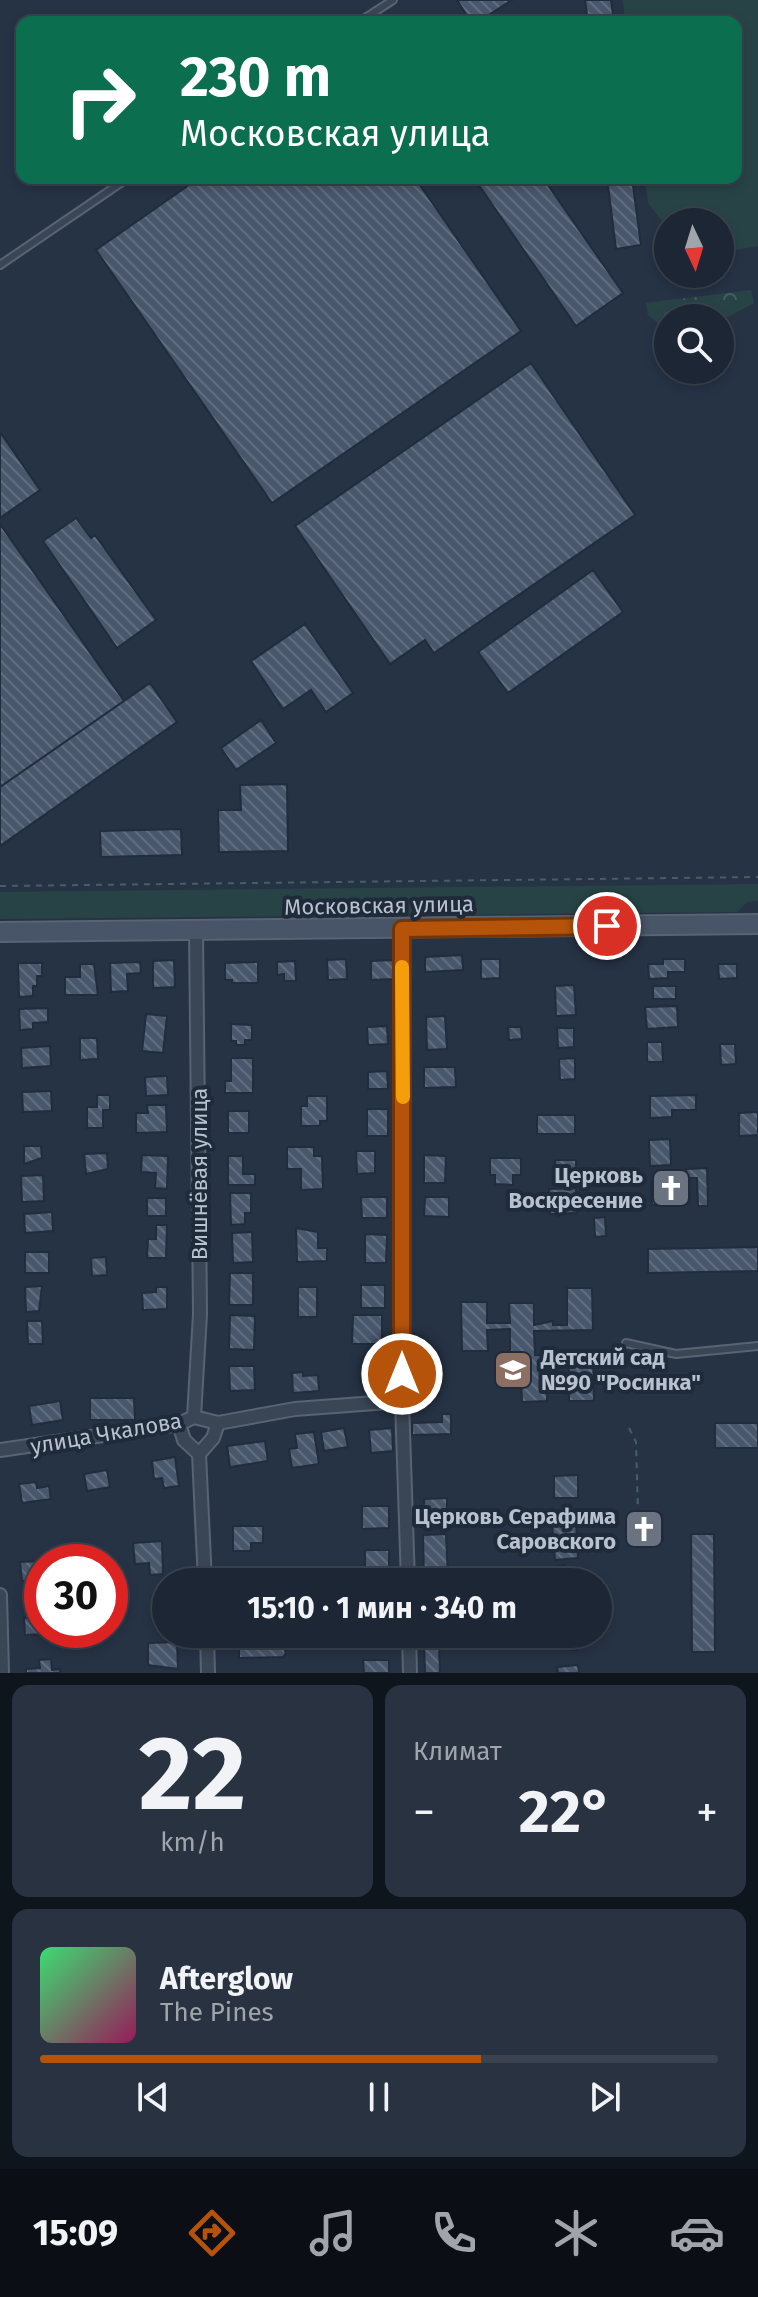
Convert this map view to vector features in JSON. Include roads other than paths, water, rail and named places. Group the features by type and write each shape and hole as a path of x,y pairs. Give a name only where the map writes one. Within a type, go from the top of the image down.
{"main road":[{"name":"Московская улица","path":"0,932 758,924"}],"street":[{"path":"402,929 402,1401 408,1568"},
{"name":"Вишнёвая улица","path":"194,1417 200,1314 196,930"},
{"name":"улица Чкалова","path":"0,1450 179,1424 194,1417 218,1423 295,1409 402,1401"},
{"path":"204,1568 199,1454 213,1438 218,1423"},
{"path":"179,1424 184,1440 199,1454"},
{"path":"0,1595 2,1673"},
{"path":"207,1648 208,1673"},
{"path":"409,1648 410,1673"}],"lane":[{"path":"368,16 393,0"},
{"path":"0,265 119,184"},
{"path":"626,1343 676,1354 758,1346"}],"place":[{"name":"Церковь Воскресение","path":"671,1188"},
{"name":"Детский сад №90 \"Росинка\"","path":"513,1370"},
{"name":"Церковь Серафима Саровского","path":"644,1529"}]}
